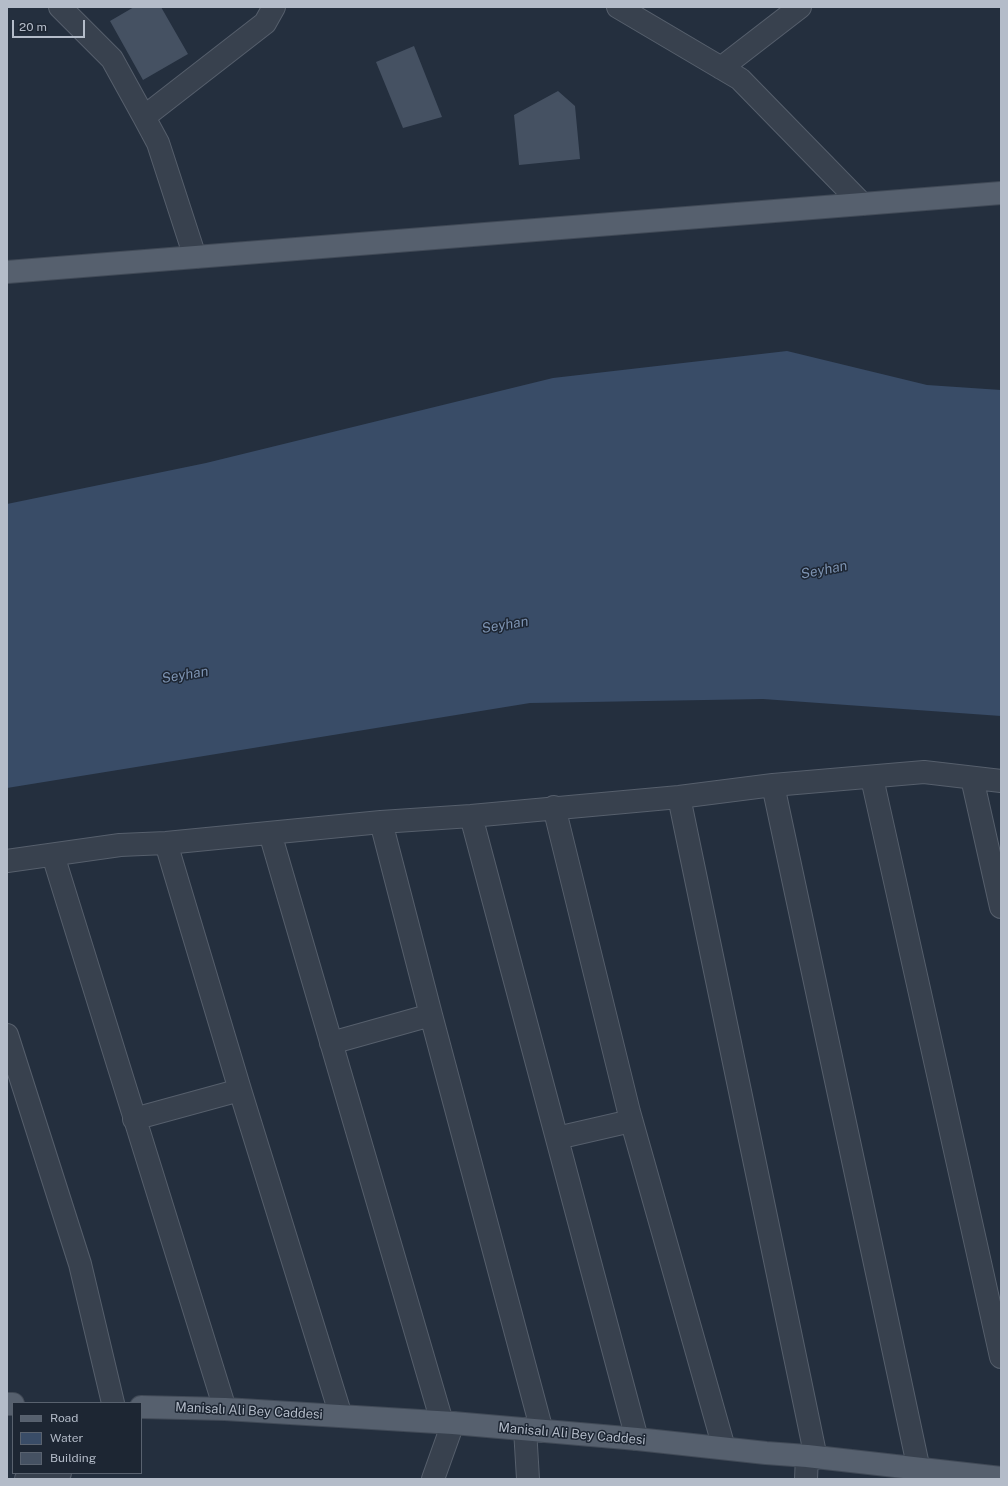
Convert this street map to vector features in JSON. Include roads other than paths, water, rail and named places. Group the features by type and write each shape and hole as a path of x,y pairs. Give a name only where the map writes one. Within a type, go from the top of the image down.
{"main road":[{"path":"7,272 1001,193"},
{"name":"Manisalı Ali Bey Caddesi","path":"142,1406 341,1416 534,1430 637,1439 1001,1478"}],"street":[{"path":"60,7 112,59 144,117 158,143 195,257"},
{"path":"144,117 265,23 274,7"},
{"path":"618,7 740,79 862,204"},
{"path":"721,68 800,7"},
{"path":"7,861 120,845 166,843 381,822 471,816 554,807 679,797 773,785 872,778 924,772 1001,782"},
{"path":"872,778 1001,1357"},
{"path":"972,778 1001,906"},
{"path":"773,785 919,1470"},
{"path":"679,797 812,1457 806,1479"},
{"path":"554,807 632,1121 724,1448"},
{"path":"471,816 637,1439"},
{"path":"381,822 431,1015 534,1430 528,1479"},
{"path":"270,833 331,1043 448,1423 433,1479"},
{"path":"166,843 240,1090 341,1416"},
{"path":"53,855 225,1409"},
{"path":"331,1043 431,1015"},
{"path":"7,1035 80,1264 113,1402"},
{"path":"134,1119 240,1090"},
{"path":"557,1138 632,1121"},
{"path":"26,1479 54,1474"}],"water":[{"name":"Seyhan","path":"787,351 927,385 1001,390 1001,716 763,699 530,703 7,788 7,504 206,463 553,378"}]}
